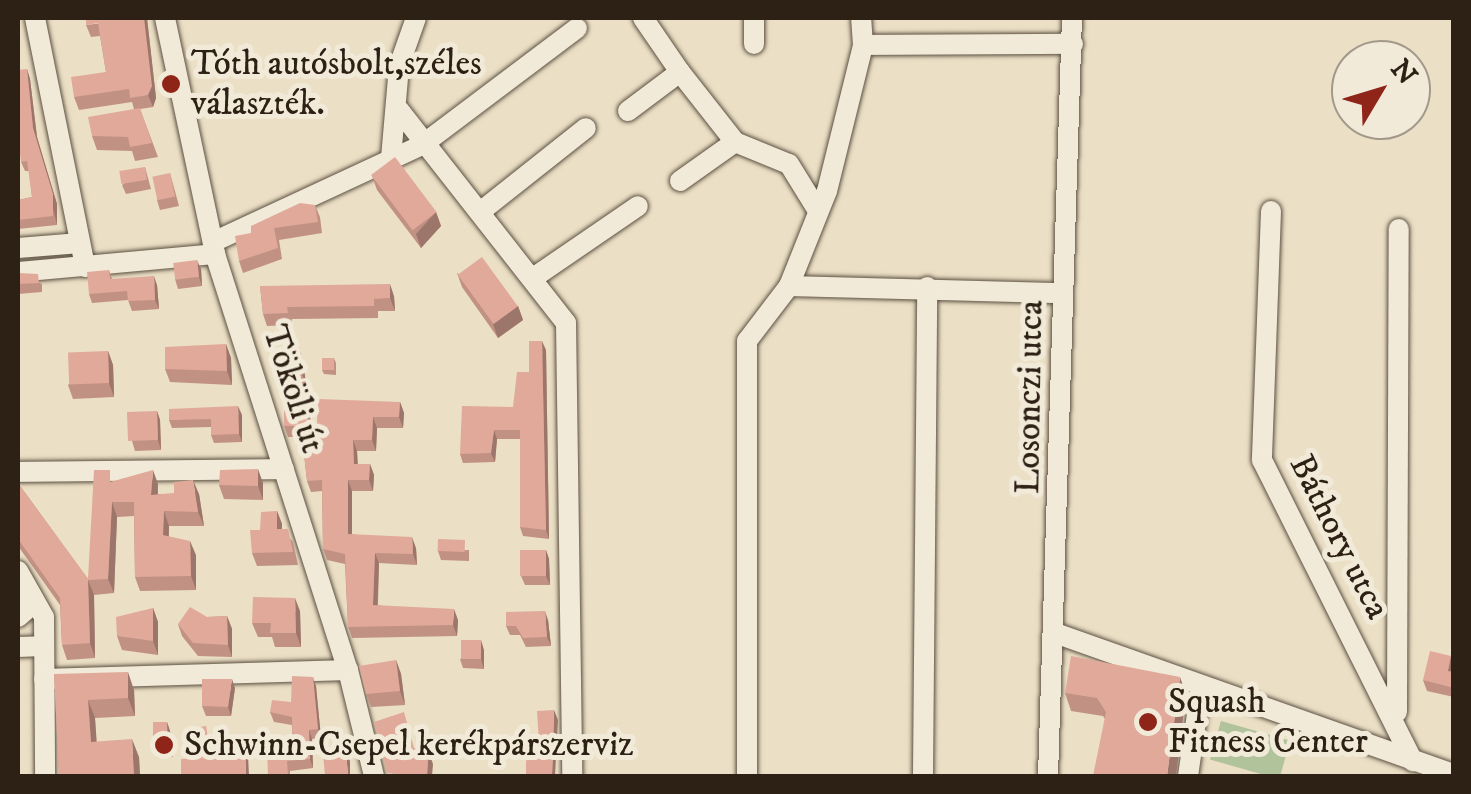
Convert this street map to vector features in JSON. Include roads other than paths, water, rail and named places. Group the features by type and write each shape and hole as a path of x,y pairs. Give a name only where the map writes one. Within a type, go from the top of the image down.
{"street":[{"path":"35,18 84,266"},
{"name":"Tököli út","path":"166,18 214,248 348,670 374,776"},
{"path":"391,158 399,110 399,66 416,18"},
{"path":"643,18 735,142 789,164 818,212"},
{"path":"754,18 754,44"},
{"path":"747,776 747,341 789,286 818,212 864,45 861,18"},
{"name":"Losonczi utca","path":"1049,776 1072,18"},
{"path":"18,272 214,248 422,145 577,28"},
{"path":"864,45 1073,44"},
{"path":"628,111 680,72"},
{"path":"399,110 422,145 564,314 572,776"},
{"path":"480,212 586,128"},
{"path":"680,181 735,142"},
{"path":"533,278 638,206"},
{"name":"Báthory utca","path":"1271,212 1262,460 1413,761"},
{"path":"1396,721 1398,230"},
{"path":"18,248 80,243"},
{"path":"789,286 1064,293"},
{"path":"923,776 927,287"},
{"path":"18,472 284,469"},
{"path":"18,571 42,609 44,776"},
{"path":"18,601 25,611 18,617"},
{"path":"1055,633 1454,774"},
{"path":"18,647 43,646"},
{"path":"44,679 348,670"},
{"path":"1188,776 1201,687"}],"place":[{"name":"Tóth autósbolt,széles választék.","path":"171,84"},
{"name":"Squash Fitness Center","path":"1148,722"},
{"name":"Schwinn-Csepel kerékpárszerviz","path":"164,745"}]}
